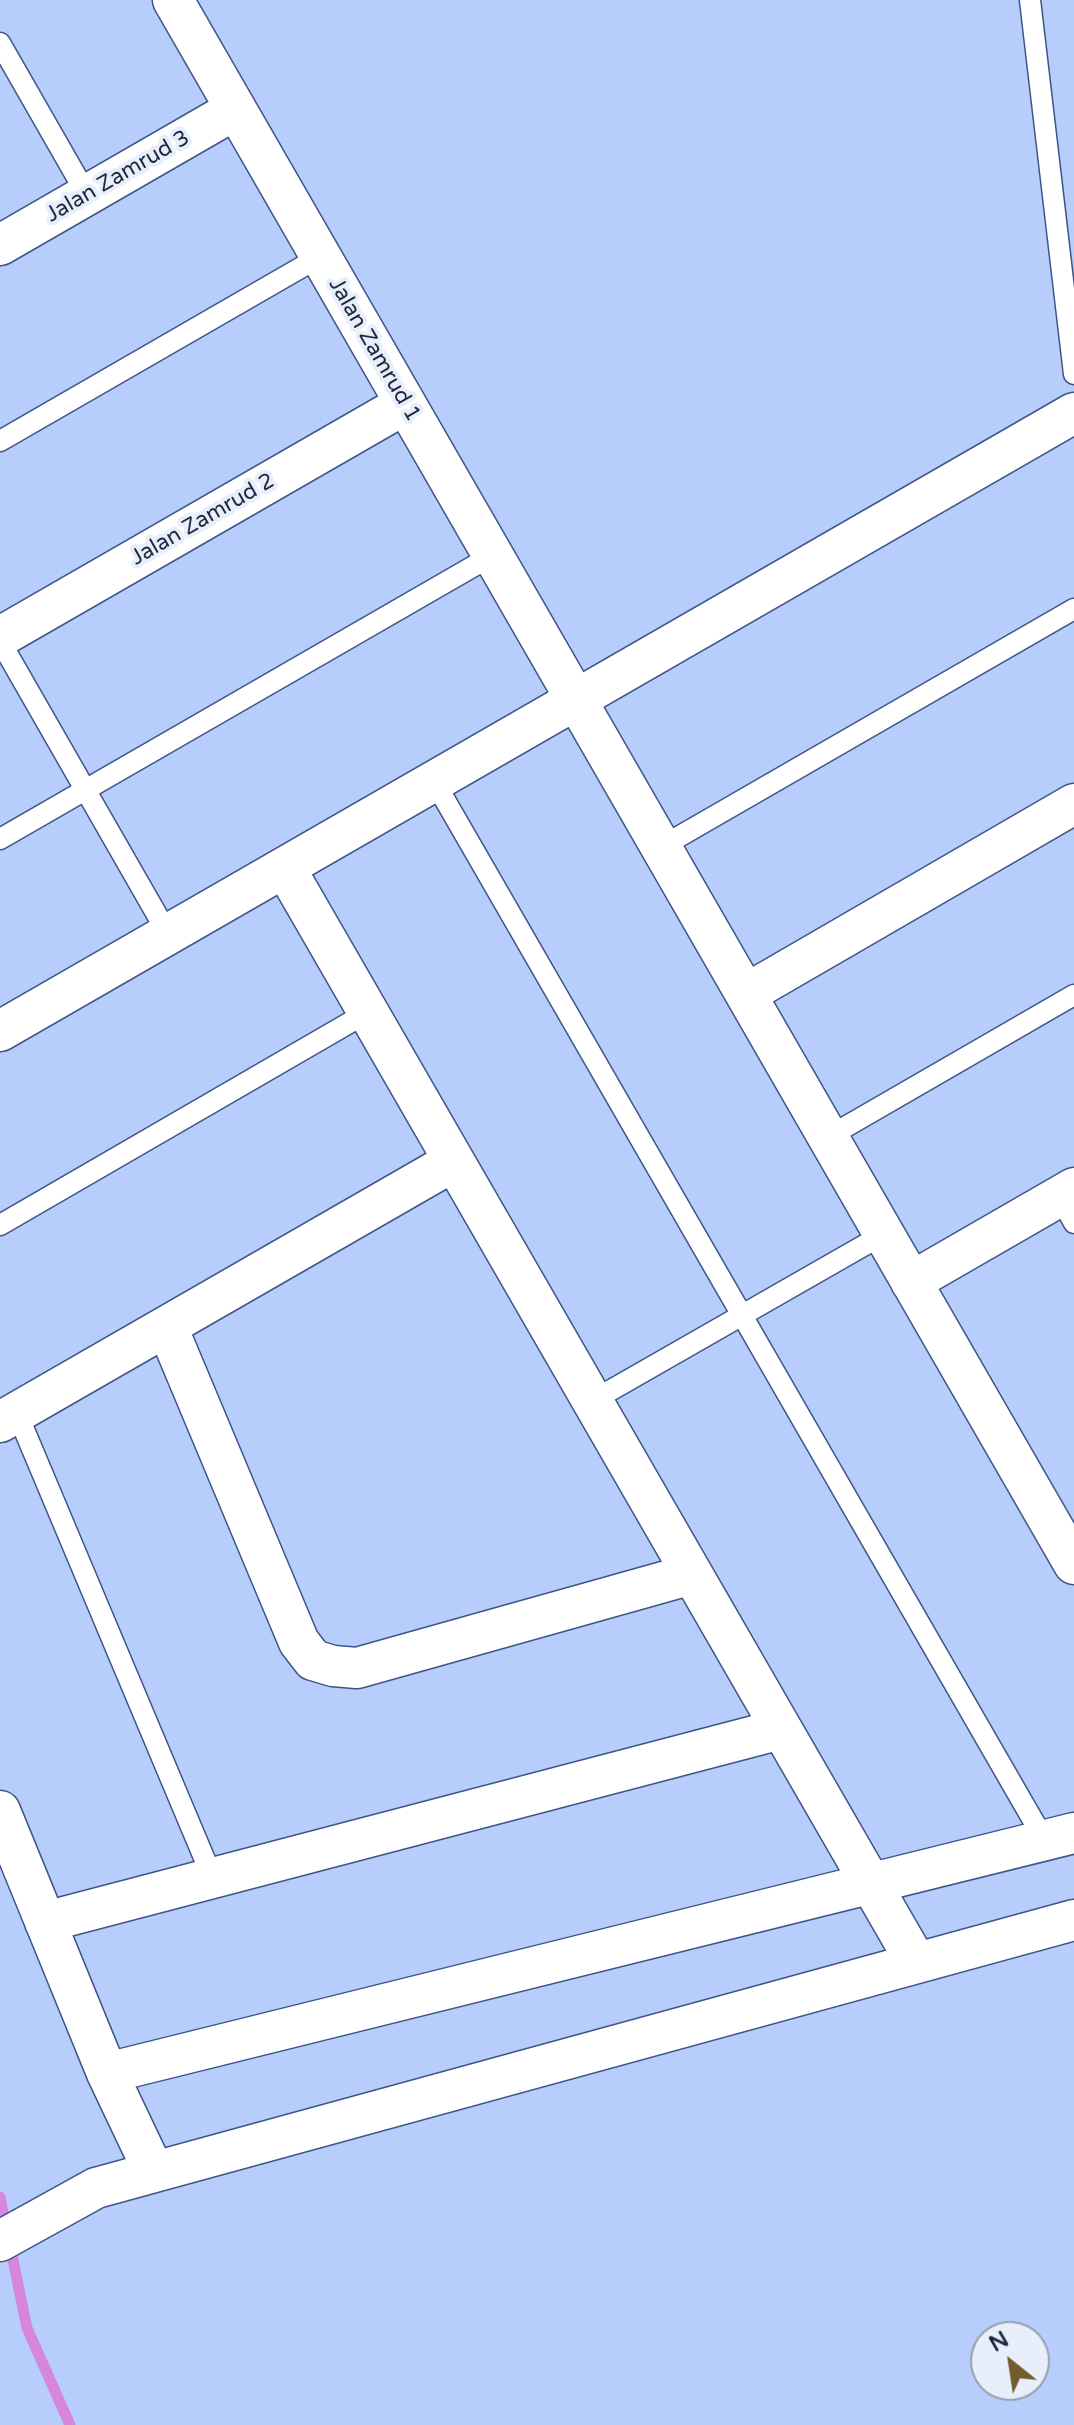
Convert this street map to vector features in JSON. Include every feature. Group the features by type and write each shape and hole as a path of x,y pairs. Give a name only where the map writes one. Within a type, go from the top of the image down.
{"street":[{"name":"Jalan Zamrud 1","path":"173,0 1074,1564"},
{"name":"Jalan Zamrud 3","path":"0,245 236,109"},
{"name":"Jalan Zamrud 2","path":"0,639 405,404"},
{"path":"0,1031 1074,413"},
{"path":"746,994 1074,804"},
{"path":"285,868 916,1962"},
{"path":"8,1418 454,1161"},
{"path":"911,1282 1069,1202"},
{"path":"167,1327 299,1642 313,1660 357,1668 692,1574"},
{"path":"45,1922 781,1729"},
{"path":"0,1811 107,2073 154,2172"},
{"path":"107,2073 1060,1837"},
{"path":"0,2241 96,2188 1074,1920"}],"lane":[{"path":"1030,0 1074,374"},
{"path":"0,43 87,195"},
{"path":"0,441 321,256"},
{"path":"0,839 493,555"},
{"path":"661,847 1074,609"},
{"path":"0,639 168,934"},
{"path":"434,781 742,1316 1060,1837"},
{"path":"828,1137 1074,995"},
{"path":"0,1225 368,1012"},
{"path":"592,1401 884,1234"},
{"path":"8,1418 213,1879"}],"waterway":[{"path":"0,2197 6,2228"},
{"path":"10,2245 27,2328 70,2425"}]}
